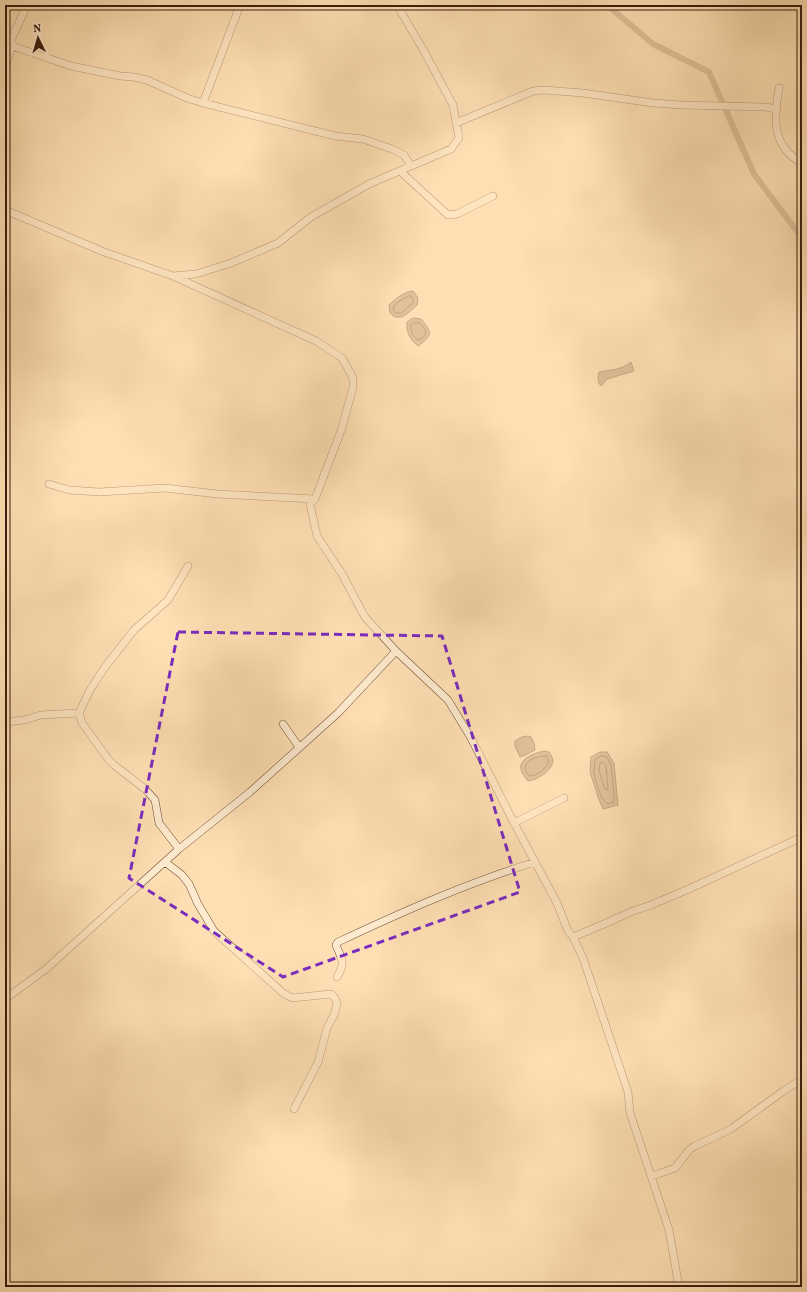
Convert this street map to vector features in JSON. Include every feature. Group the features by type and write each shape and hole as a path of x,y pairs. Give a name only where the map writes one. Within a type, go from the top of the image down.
{"street":[{"path":"5,68 12,46 10,42 27,5"},
{"path":"203,103 240,5"},
{"path":"173,276 196,274 231,263 278,243 311,217 369,184 451,149 459,138 453,105 397,5"},
{"path":"12,46 71,66 147,80 187,98 203,103 335,136 363,139 392,149 404,155 411,166"},
{"path":"779,88 775,121 777,128 783,147 793,158 802,163"},
{"path":"456,123 533,91 544,90 583,92 654,103 766,107 776,109"},
{"path":"400,171 448,214 457,214 493,196"},
{"path":"5,210 104,252 173,276 316,341 342,358 353,378 353,387 342,428 315,499 310,504 317,536 342,574 364,617 396,651 448,700 471,738 557,903 568,931 573,937 583,958 628,1092 630,1114 669,1230 679,1287"},
{"path":"49,484 69,490 99,492 166,488 217,494 315,499"},
{"path":"179,849 159,823 155,800 145,789 109,760 82,723 79,713 87,696 105,667 134,630 168,600 188,566"},
{"path":"5,1000 66,951 179,849 250,792 338,713 396,651"},
{"path":"5,722 24,720 41,715 79,713"},
{"path":"283,724 299,747"},
{"path":"514,823 564,798"},
{"path":"573,937 691,888 802,837"},
{"path":"165,862 182,875 189,884 198,904 214,931 283,993 292,998 331,994 335,998 337,1004 334,1015 327,1028 318,1062 294,1109"},
{"path":"337,977 343,965 342,958 336,945 338,942 411,908 495,875 535,862"},
{"path":"652,1176 675,1168 690,1149 730,1129 802,1079"}],"highlighted area":[{"path":"178,632 442,636 520,892 283,977 129,878"}],"water":[{"path":"413,291 418,298 417,305 402,317 395,317 390,313 389,305 392,302 403,294"},
{"path":"413,318 421,319 429,331 426,340 418,346 411,338 407,329 407,322"},
{"path":"631,362 634,371 607,379 601,386 598,380 599,372 620,368"},
{"path":"522,737 531,737 534,743 535,750 520,757 515,746 515,741"},
{"path":"544,751 549,752 551,755 553,760 552,765 544,774 536,779 528,781 523,775 521,769 523,761 532,755"},
{"path":"600,752 607,752 614,763 618,805 603,809 590,772 591,757"}],"waterway":[{"path":"609,5 653,44 709,72 754,174 802,238"}]}
